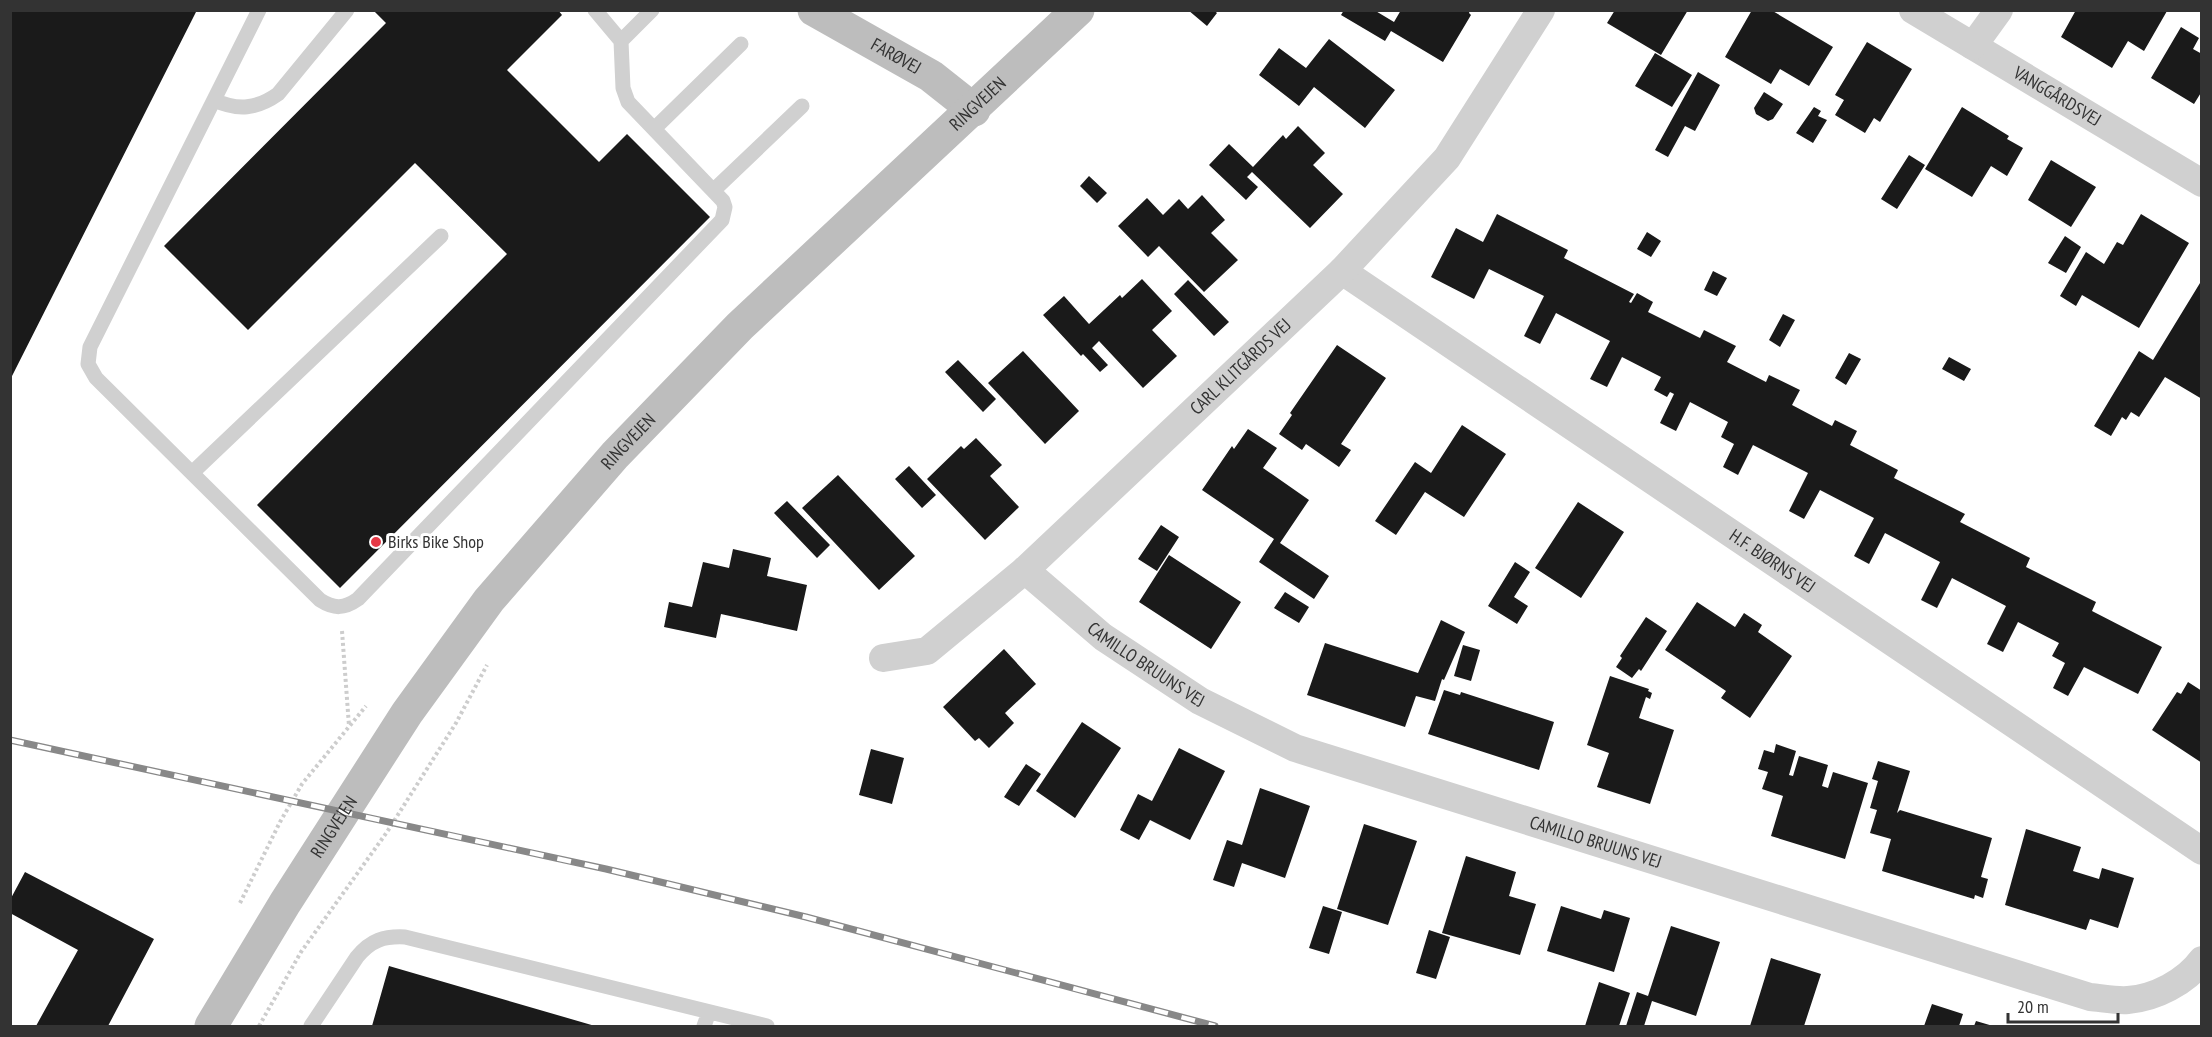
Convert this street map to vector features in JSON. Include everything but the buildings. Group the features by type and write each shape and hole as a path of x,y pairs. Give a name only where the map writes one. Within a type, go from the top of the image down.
{"main road":[{"name":"FARØVEJ","path":"814,10 846,18 931,76 974,110"},
{"name":"RINGVEJEN","path":"211,1026 285,903 407,713 489,600 615,455 740,326 974,110 1078,10"},
{"name":"RINGVEJEN","path":"226,1026 261,945"}],"street":[{"name":"CARL KLITGÅRDS VEJ","path":"883,658 927,651 1025,570 1342,271 1448,158 1540,10"},
{"name":"VANGGÅRDSVEJ","path":"1913,10 2202,183"},
{"path":"1973,46 1999,10"},
{"name":"H.F. BJØRNS VEJ","path":"1342,271 2202,851"},
{"name":"CAMILLO BRUUNS VEJ","path":"1025,570 1103,637 1200,701 1294,748 2090,997 2128,1000 2165,990 2196,968 2202,960"}],"lane":[{"path":"259,10 87,355 88,364 96,378 320,600 339,608 350,606 358,599 719,225 725,207 714,190 628,102 623,88 621,41 595,10"},
{"path":"214,100 249,108 265,103 278,94 347,10"},
{"path":"621,41 652,10"},
{"path":"654,129 741,44"},
{"path":"714,190 801,106"},
{"path":"192,473 441,236"},
{"path":"311,1026 357,957 366,947 387,936 405,938 707,1019 767,1026"}],"path":[{"path":"339,608 349,726"},
{"path":"259,1026 301,952 393,824 486,672 488,662"}],"railway":[{"path":"10,740 606,869 806,917 1215,1026"}],"place":[{"name":"Birks Bike Shop","path":"376,542"}]}
